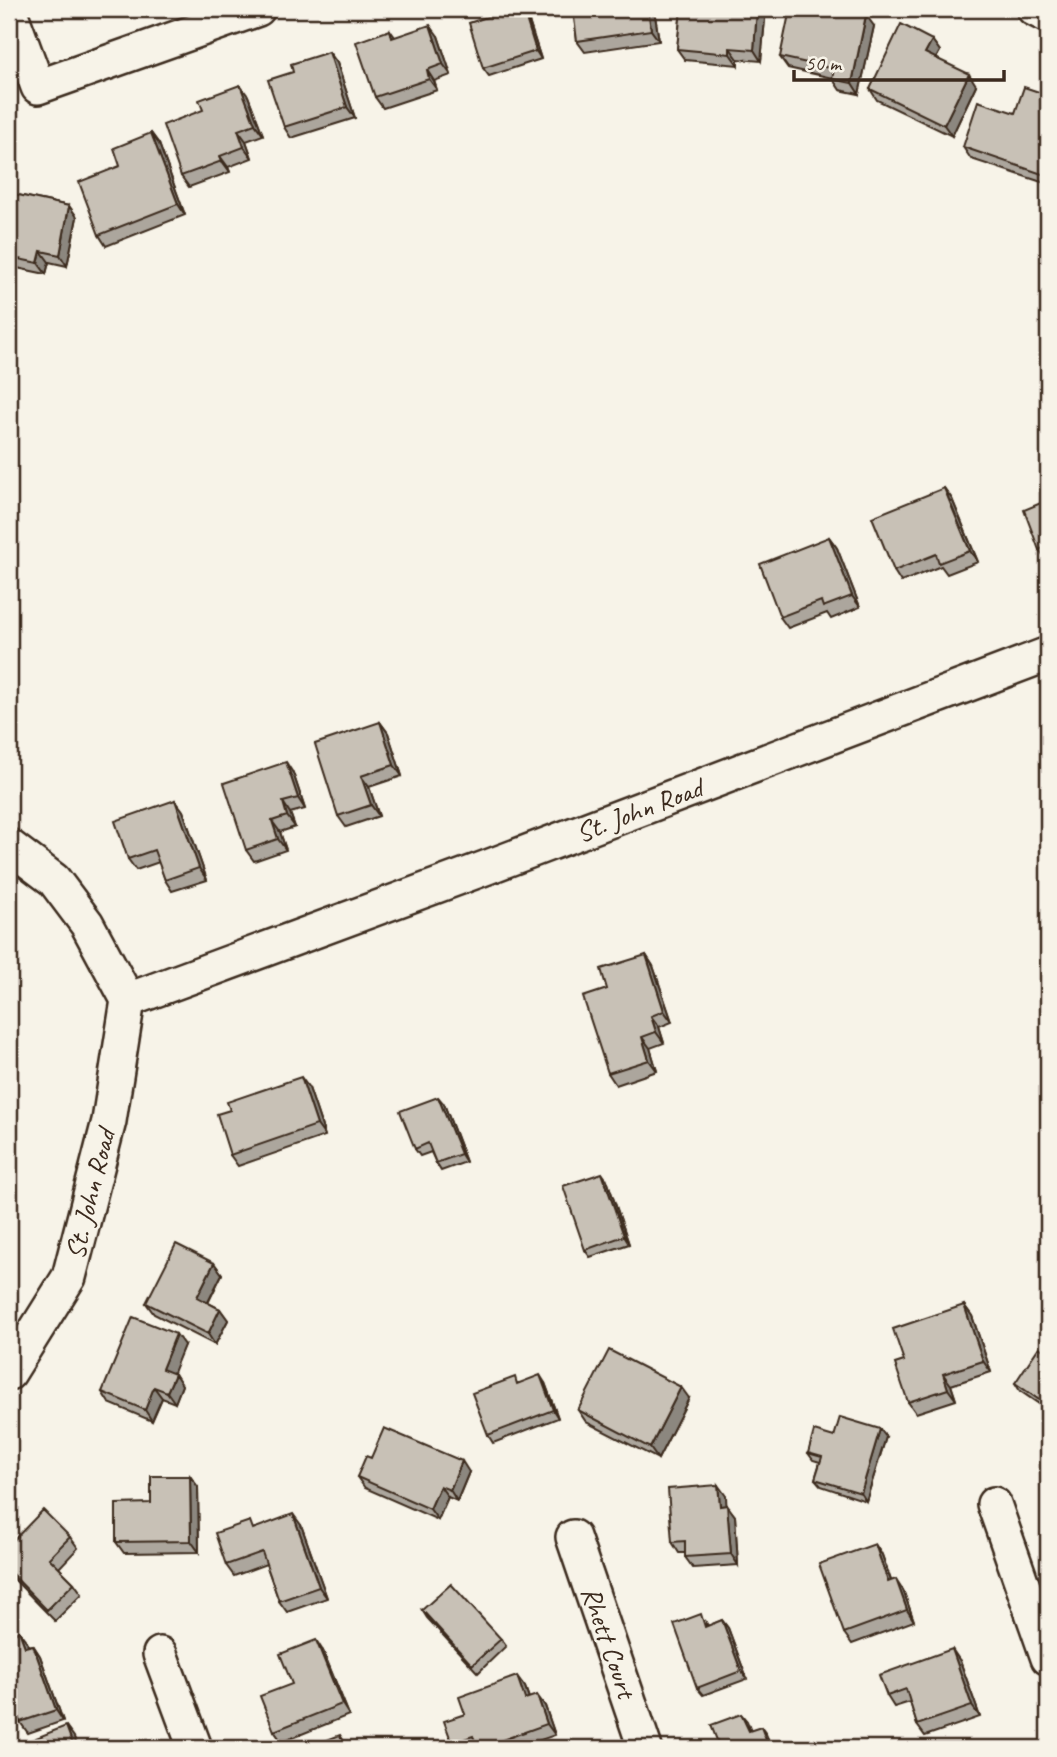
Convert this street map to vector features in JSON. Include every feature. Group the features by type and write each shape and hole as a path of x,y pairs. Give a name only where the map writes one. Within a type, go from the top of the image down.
{"street":[{"path":"9,9 38,88 258,9"},
{"path":"1034,9 1048,16"},
{"name":"St. John Road","path":"9,1373 69,1277 109,1121 128,1000 1048,654"},
{"path":"9,846 54,880 87,923 128,1000"},
{"path":"994,1504 1048,1658"},
{"name":"Rhett Court","path":"573,1536 645,1748"},
{"path":"160,1654 195,1748"}],"building":[{"path":"497,9 523,9 536,51 483,68 469,23 499,13"},
{"path":"573,9 648,9 651,30 577,41"},
{"path":"681,9 757,9 754,50 730,48 730,54 677,49"},
{"path":"790,9 836,9 866,15 852,83 832,79 834,69 780,57"},
{"path":"901,24 932,40 925,53 969,74 944,125 870,89"},
{"path":"430,25 443,64 427,70 429,79 375,97 356,42 390,30 392,38"},
{"path":"329,52 347,107 284,127 268,80 293,72 291,64"},
{"path":"240,85 255,124 238,130 244,147 220,156 222,161 181,176 163,125 203,110 199,100"},
{"path":"1024,87 1048,95 1048,165 1045,175 963,147 978,101 1015,113"},
{"path":"151,133 178,204 99,235 79,182 120,166 114,148"},
{"path":"9,193 69,206 60,255 41,251 38,263 9,257"},
{"path":"944,488 970,551 939,563 936,554 894,571 872,517"},
{"path":"1048,500 1048,546 1039,550 1024,510"},
{"path":"829,537 852,596 823,607 821,601 780,617 760,564"},
{"path":"380,722 394,765 361,776 371,805 338,816 315,744"},
{"path":"286,762 298,798 283,802 287,816 272,821 278,839 246,850 224,783"},
{"path":"175,800 199,868 165,880 154,850 128,859 115,821"},
{"path":"646,955 664,1011 651,1016 656,1032 642,1037 649,1060 608,1073 583,997 607,989 601,969"},
{"path":"301,1077 317,1125 230,1155 217,1114 230,1110 227,1102"},
{"path":"438,1097 461,1154 436,1163 428,1143 415,1149 400,1111"},
{"path":"602,1173 624,1236 585,1250 563,1186"},
{"path":"176,1244 214,1263 197,1297 220,1309 208,1334 146,1303"},
{"path":"964,1305 983,1361 943,1374 948,1389 908,1402 895,1364 904,1361 893,1329"},
{"path":"133,1317 176,1334 162,1369 175,1374 167,1392 154,1387 145,1410 102,1392"},
{"path":"1039,1347 1048,1353 1048,1406 1015,1383"},
{"path":"609,1350 681,1387 650,1448 578,1410"},
{"path":"540,1375 553,1410 488,1435 472,1393 515,1377 517,1384"},
{"path":"840,1417 880,1429 861,1493 815,1479 822,1457 808,1453 814,1431 834,1437"},
{"path":"384,1428 462,1461 450,1490 440,1486 430,1509 357,1477 366,1456 371,1458"},
{"path":"151,1476 190,1476 191,1541 116,1542 116,1504 151,1503"},
{"path":"718,1485 720,1506 727,1505 731,1554 685,1557 685,1541 672,1542 668,1489"},
{"path":"43,1510 70,1537 49,1558 74,1583 47,1610 9,1571 9,1545"},
{"path":"293,1514 319,1587 279,1601 262,1552 226,1565 215,1533 250,1521 253,1529"},
{"path":"875,1544 888,1582 896,1579 907,1610 844,1633 819,1564"},
{"path":"451,1584 501,1639 472,1665 422,1610"},
{"path":"701,1614 705,1627 722,1620 741,1671 697,1688 674,1624"},
{"path":"19,1631 25,1647 33,1645 56,1710 20,1722 11,1696 9,1697 9,1635"},
{"path":"316,1640 342,1704 274,1731 260,1696 292,1684 280,1654"},
{"path":"952,1649 972,1706 917,1725 906,1689 887,1696 879,1675"},
{"path":"517,1676 525,1699 537,1695 547,1724 480,1748 473,1736 452,1743 444,1721 465,1714 459,1697"},
{"path":"741,1714 749,1731 761,1727 769,1748 720,1748 711,1725"},
{"path":"66,1726 74,1748 29,1748 26,1742"},
{"path":"340,1735 345,1748 306,1748"}]}
